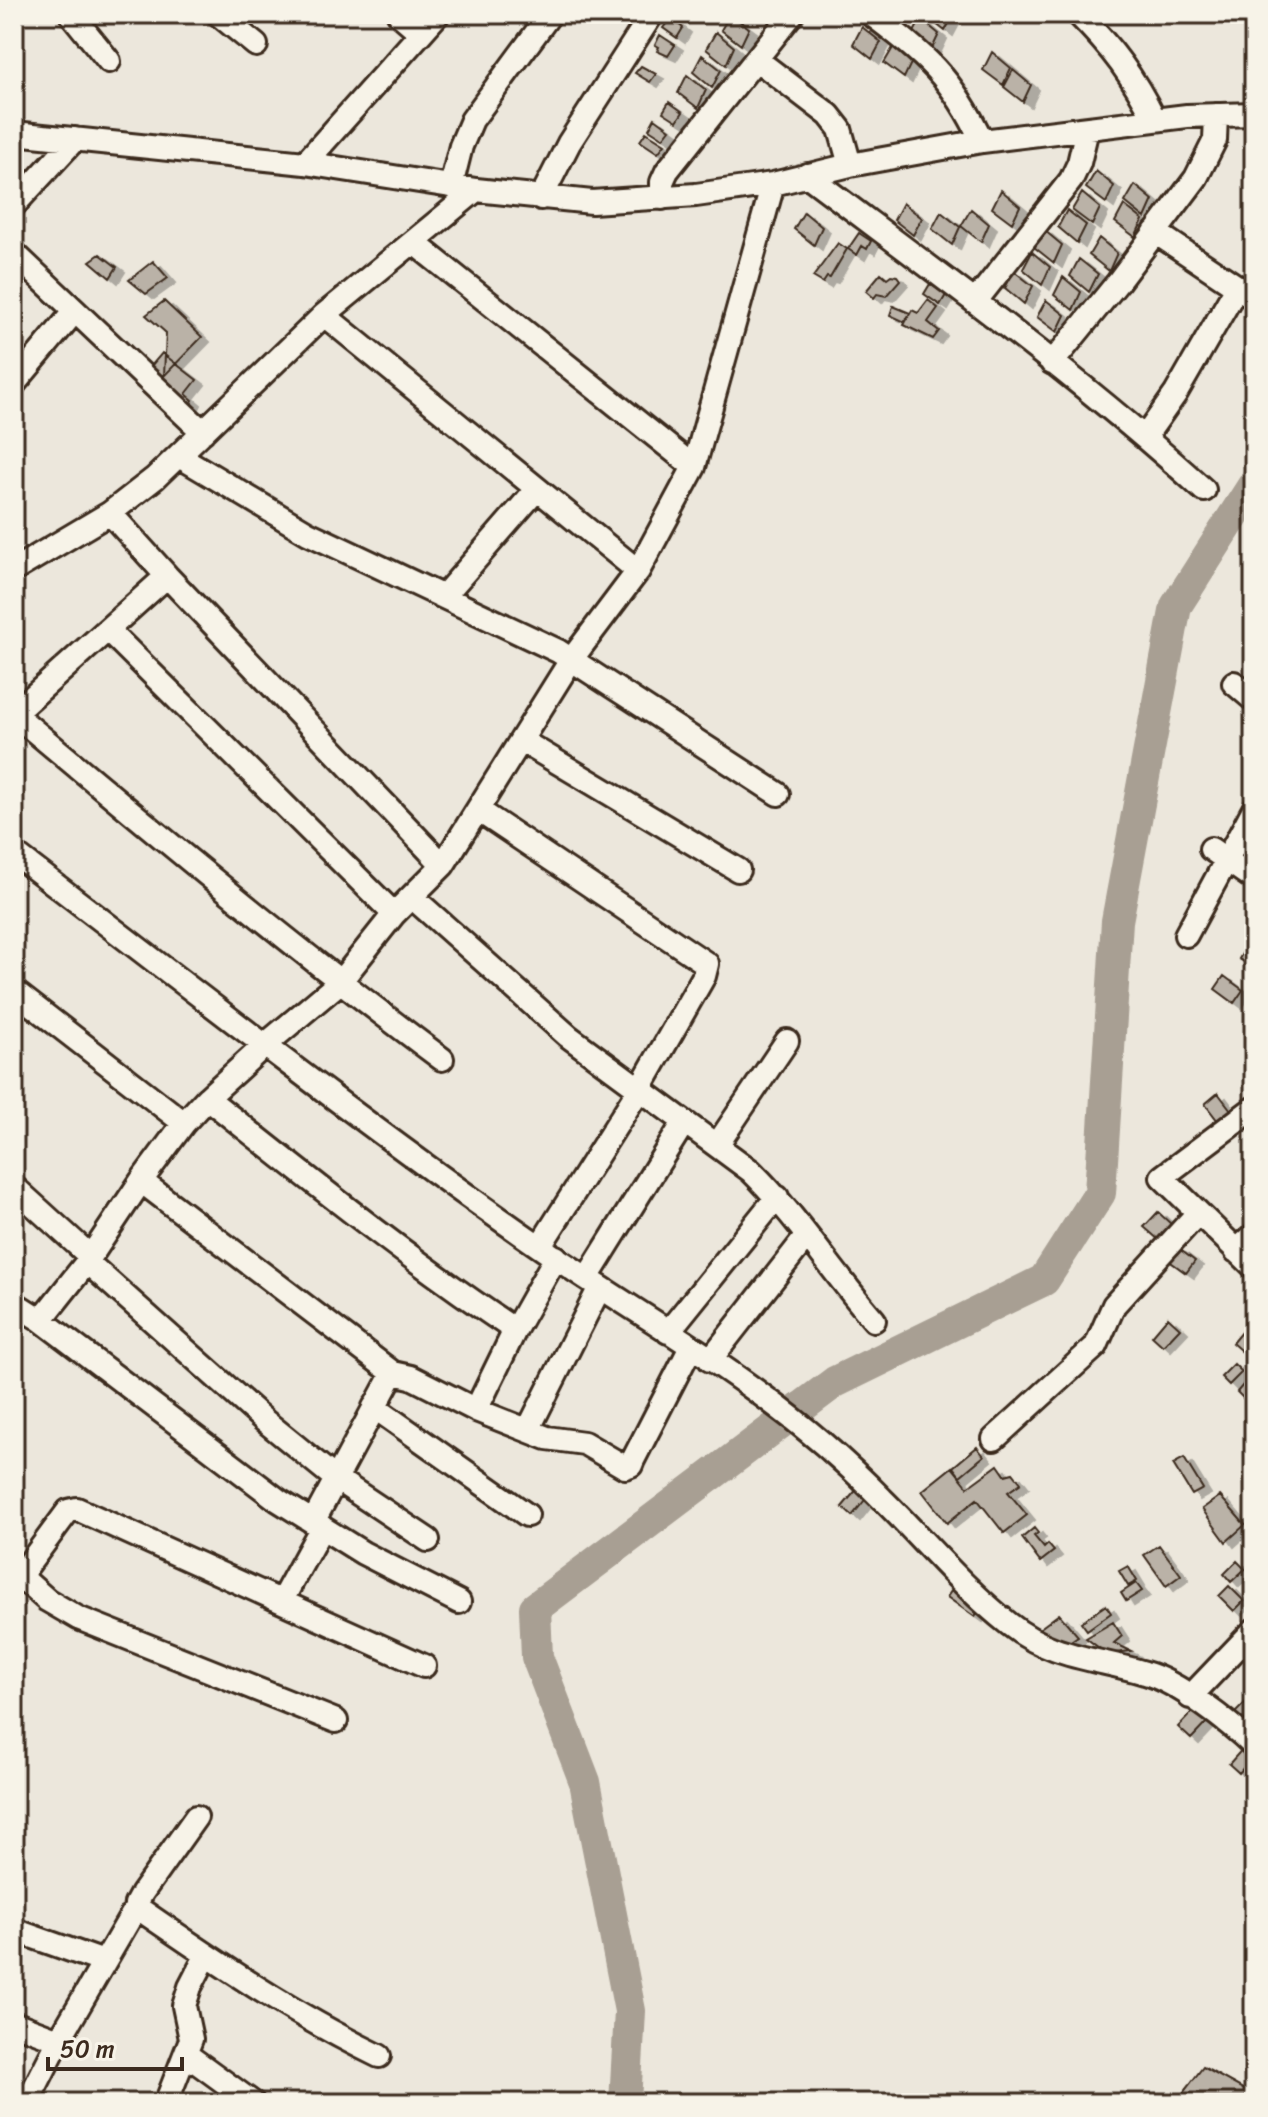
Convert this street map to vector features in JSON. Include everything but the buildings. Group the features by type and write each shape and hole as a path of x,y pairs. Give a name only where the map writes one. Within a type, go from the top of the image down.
{"street":[{"path":"71,14 109,61"},
{"path":"218,14 256,45"},
{"path":"399,14 421,33"},
{"path":"305,163 438,14"},
{"path":"451,186 461,146 472,120 550,14"},
{"path":"541,198 569,143 652,14"},
{"path":"662,198 662,182 667,171 792,14"},
{"path":"871,14 930,62 949,82 965,105 982,141"},
{"path":"1078,14 1134,78 1155,120"},
{"path":"757,60 829,115 840,129 850,165"},
{"path":"14,133 305,163 476,190 592,202 662,198 773,184 850,165 982,141 1155,120 1254,114"},
{"path":"1052,363 1196,178 1215,140 1216,115"},
{"path":"975,302 1071,180 1079,163 1087,129"},
{"path":"14,205 75,139"},
{"path":"807,175 1052,363 1145,437 1204,490"},
{"path":"41,1320 89,1260 184,1123 265,1045 340,982 394,914 443,865 571,660 638,571 694,467 773,184"},
{"path":"14,570 110,513 179,456 324,315 476,190"},
{"path":"1145,437 1245,292 1155,232"},
{"path":"413,242 694,467"},
{"path":"14,253 203,432"},
{"path":"14,384 74,312"},
{"path":"324,315 638,571"},
{"path":"179,456 308,533 558,651 778,794"},
{"path":"443,597 537,489"},
{"path":"110,513 443,865"},
{"path":"167,576 19,709 19,718 166,843 442,1059"},
{"path":"108,630 394,914"},
{"path":"1234,683 1254,700"},
{"path":"522,741 738,870"},
{"path":"1186,935 1219,854 1254,809"},
{"path":"476,1410 548,1252 704,976 707,964 478,810"},
{"path":"14,853 265,1045 548,1252 758,1391 833,1451 952,1572 1005,1622 1027,1638 1049,1650 1149,1673 1236,1728 1254,1746"},
{"path":"1219,854 1254,879"},
{"path":"412,897 568,1036 640,1088 683,1124 717,1145 777,1197 874,1320"},
{"path":"14,991 184,1123"},
{"path":"717,1145 787,1041"},
{"path":"207,1098 367,1225 460,1294 515,1330"},
{"path":"1254,1108 1162,1177 1254,1267"},
{"path":"528,1430 594,1282 683,1124"},
{"path":"141,1181 393,1373 411,1377 476,1410 547,1438 584,1443 625,1467 631,1465 691,1347"},
{"path":"14,1187 240,1401 335,1478 428,1540"},
{"path":"668,1332 777,1197"},
{"path":"994,1439 1096,1346 1114,1305 1197,1214"},
{"path":"1236,1251 1254,1235"},
{"path":"710,1360 806,1237"},
{"path":"16,1308 41,1320 278,1500 363,1553 459,1602"},
{"path":"282,1600 335,1478 393,1373"},
{"path":"374,1407 527,1515"},
{"path":"336,1721 78,1618 47,1600 18,1574 68,1511 77,1509 424,1666"},
{"path":"1190,1697 1254,1630"},
{"path":"31,2095 142,1893 196,1817"},
{"path":"137,1906 206,1956 305,2017 379,2056"},
{"path":"14,1930 104,1962"},
{"path":"166,2103 191,2039 184,2006 206,1956"},
{"path":"14,2023 59,2040"},
{"path":"187,2055 253,2103"}],"waterway":[{"path":"625,2103 630,2011 585,1782 537,1657 535,1608 835,1382 1044,1280 1100,1193 1117,921 1176,606 1254,484"}]}
